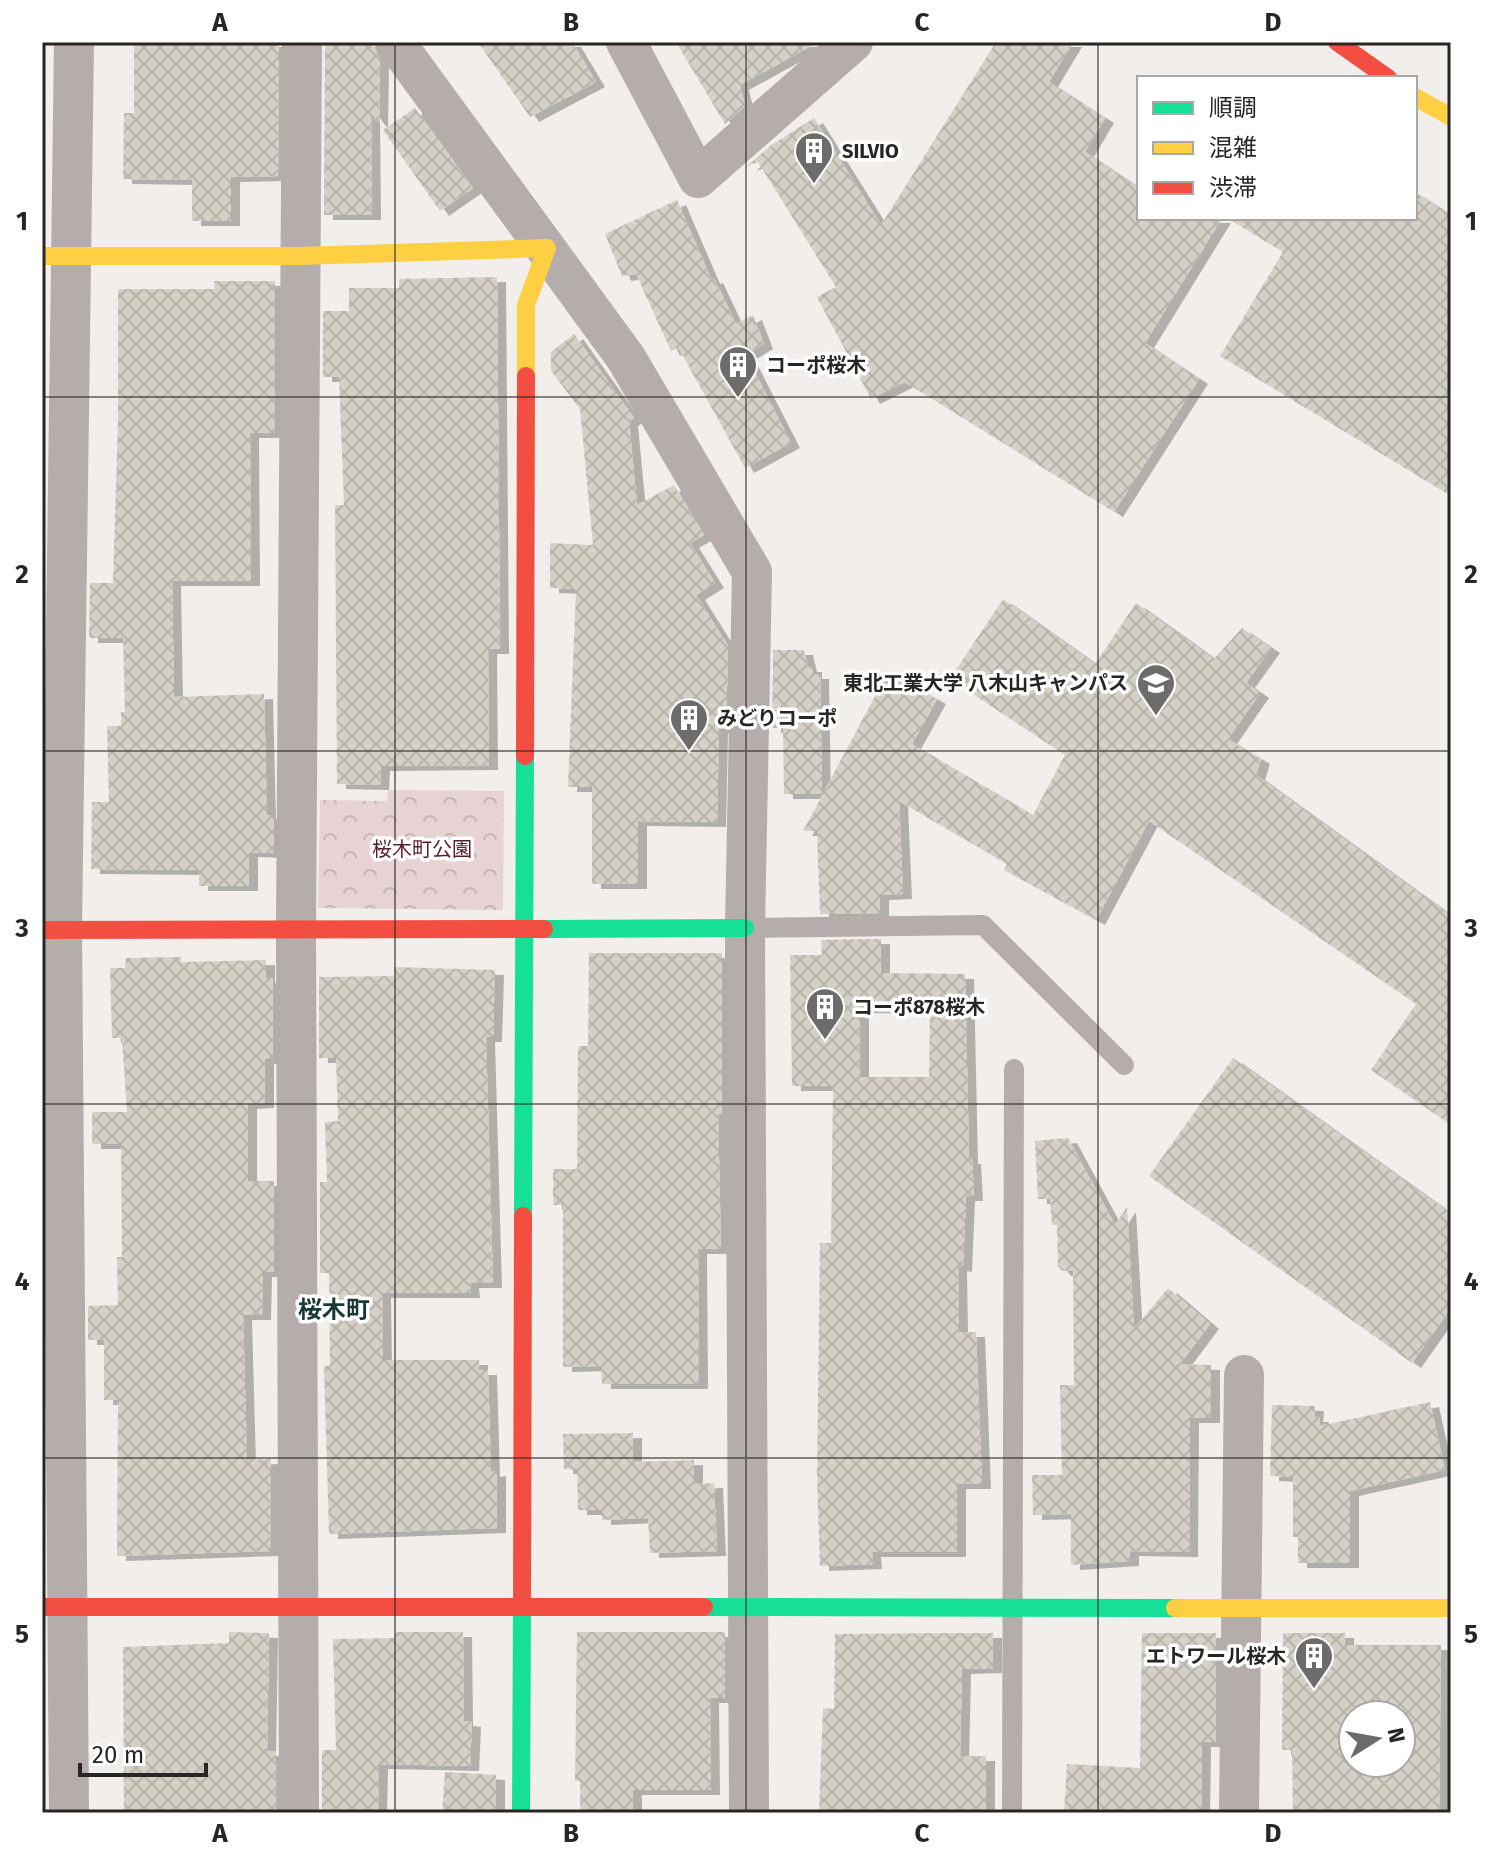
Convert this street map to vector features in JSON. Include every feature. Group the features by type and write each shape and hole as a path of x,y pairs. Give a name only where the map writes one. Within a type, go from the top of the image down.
{"street":[{"path":"69,1813 54,1607 52,930 56,256 74,42"},
{"path":"299,1813 296,928 302,42"},
{"path":"395,42 626,358 752,572 745,928 749,1813"},
{"path":"626,42 698,178 853,42"},
{"path":"1337,42 1385,76"},
{"path":"1417,98 1451,117"},
{"path":"56,256 299,256 547,248"},
{"path":"521,1813 526,305 547,248"},
{"path":"52,930 745,928"},
{"path":"1239,1813 1244,1375"},
{"path":"54,1607 1451,1608"}],"lane":[{"path":"745,928 983,925 1124,1065"},
{"path":"1012,1813 1014,1069"}],"green space":[{"name":"桜木町公園","path":"388,790 504,791 503,910 318,908 320,800 387,801"}],"building":[{"path":"134,42 279,42 278,176 231,177 231,221 192,221 192,180 123,179 124,113 134,113"},
{"path":"325,42 372,42 380,60 379,124 371,113 372,215 324,215"},
{"path":"478,42 572,42 596,82 530,117"},
{"path":"676,42 818,42 740,85 745,106 725,124"},
{"path":"996,42 1073,42 1049,82 1105,118 1085,152 1137,187 1137,220 1221,220 1145,343 1199,379 1114,512 905,382 871,399 817,297 836,287 758,162 747,166 770,146 814,118 881,225"},
{"path":"415,108 473,188 440,211 383,130"},
{"path":"1417,193 1451,215 1451,496 1220,356 1283,252 1230,220 1417,220"},
{"path":"677,200 711,279 714,278 736,324 753,315 764,344 746,355 791,443 745,468 678,347 671,351 636,274 622,276 605,234"},
{"path":"497,277 500,649 488,649 489,765 381,766 380,785 337,784 335,505 344,505 339,377 323,377 323,311 349,311 349,288 399,288 399,279"},
{"path":"214,281 275,281 275,433 250,433 251,581 172,581 174,697 264,694 267,815 274,815 274,853 249,852 249,886 199,886 199,870 91,869 92,802 109,802 107,726 121,726 121,712 125,712 123,638 89,638 90,583 113,583 118,289 215,289"},
{"path":"574,334 634,418 629,421 637,505 674,485 704,535 690,543 715,583 696,595 728,646 726,729 719,729 717,822 638,821 638,884 592,884 592,787 568,787 576,589 550,588 550,543 593,545 580,409 551,371 551,352"},
{"path":"1003,599 1095,664 1136,603 1214,659 1242,628 1271,648 1246,683 1260,693 1228,739 1261,759 1256,775 1451,916 1451,1125 1371,1070 1416,1004 1149,821 1096,920 1004,870 1007,864 899,801 903,894 880,895 880,913 820,914 817,831 803,831 888,672 937,699 912,744 1033,815 1065,755 950,679"},
{"path":"773,650 804,650 808,667 813,667 813,674 820,674 822,794 784,794 783,728 772,728"},
{"path":"881,939 881,973 965,974 969,1159 972,1159 974,1196 966,1196 963,1267 958,1266 959,1332 976,1332 982,1484 957,1484 957,1552 872,1552 873,1564 820,1566 817,1477 820,1243 831,1243 833,1086 792,1086 790,955 822,955 821,940","holes":["860,1008 930,1009 929,1077 860,1077"]},
{"path":"589,953 722,953 722,1114 718,1114 721,1249 698,1249 699,1384 602,1384 601,1366 563,1367 563,1205 553,1205 553,1169 577,1169 578,1046 588,1046"},
{"path":"181,957 181,962 266,960 266,978 273,978 273,1059 265,1059 265,1103 248,1104 248,1181 274,1181 274,1272 263,1272 262,1315 243,1315 247,1460 271,1459 270,1551 117,1556 118,1400 104,1400 104,1340 88,1340 88,1306 118,1305 117,1257 122,1257 121,1144 92,1144 92,1112 127,1112 122,1038 112,1038 110,968 125,968 126,958"},
{"path":"394,967 495,970 493,1037 486,1037 493,1283 470,1283 471,1293 382,1293 383,1360 479,1360 479,1370 488,1370 491,1472 497,1471 497,1528 329,1534 324,1366 330,1366 329,1273 320,1273 320,1182 327,1182 325,1122 338,1121 336,1058 319,1058 319,977 394,976"},
{"path":"1233,1058 1451,1214 1451,1308 1412,1363 1149,1176"},
{"path":"1068,1138 1115,1225 1127,1207 1134,1329 1168,1288 1210,1324 1180,1364 1211,1365 1211,1418 1190,1418 1189,1552 1130,1551 1130,1561 1071,1565 1071,1514 1033,1515 1032,1475 1062,1475 1060,1385 1074,1385 1073,1270 1062,1271 1058,1266 1057,1225 1052,1225 1050,1199 1038,1199 1035,1141"},
{"path":"1430,1402 1445,1470 1350,1491 1350,1563 1298,1563 1298,1537 1293,1537 1293,1477 1270,1476 1272,1405 1315,1406 1314,1417 1320,1417 1319,1426"},
{"path":"633,1433 633,1462 694,1460 694,1484 714,1483 717,1551 650,1553 648,1518 602,1520 602,1510 578,1510 577,1469 564,1469 563,1434"},
{"path":"229,1632 269,1633 267,1751 276,1751 276,1813 124,1813 123,1647 229,1643"},
{"path":"395,1632 463,1632 464,1721 472,1722 470,1766 379,1764 378,1813 322,1813 322,1750 336,1750 333,1639 395,1638"},
{"path":"577,1632 725,1632 725,1698 710,1698 711,1790 633,1790 633,1813 580,1813 580,1781 575,1781"},
{"path":"993,1633 993,1668 962,1669 960,1756 986,1756 986,1813 819,1813 823,1708 834,1709 835,1634"},
{"path":"1142,1633 1216,1633 1216,1742 1202,1742 1201,1813 1064,1813 1067,1764 1140,1768"},
{"path":"1283,1633 1345,1633 1345,1645 1441,1645 1439,1813 1293,1813 1292,1750 1282,1750"},
{"path":"445,1772 496,1775 496,1813 442,1813"}],"traffic: fast":[{"path":"523,1216 525,756"},
{"path":"544,929 745,928"},
{"path":"521,1813 522,1607"},
{"path":"704,1607 1175,1608"}],"traffic: slow":[{"path":"1417,98 1451,117"},
{"path":"42,256 299,256 547,248 526,305 526,376"},
{"path":"1175,1608 1451,1608"}],"traffic: jam":[{"path":"1337,42 1385,76"},
{"path":"525,756 526,376"},
{"path":"42,930 544,929"},
{"path":"522,1607 523,1216"},
{"path":"42,1607 704,1607"}],"place":[{"name":"SILVIO","path":"814,185"},
{"name":"コーポ桜木","path":"738,399"},
{"name":"東北工業大学 八木山キャンパス","path":"1156,717"},
{"name":"みどりコーポ","path":"689,752"},
{"name":"コーポ878桜木","path":"825,1041"},
{"name":"エトワール桜木","path":"1314,1690"}],"district":[{"name":"桜木町","path":"334,1310"}]}
